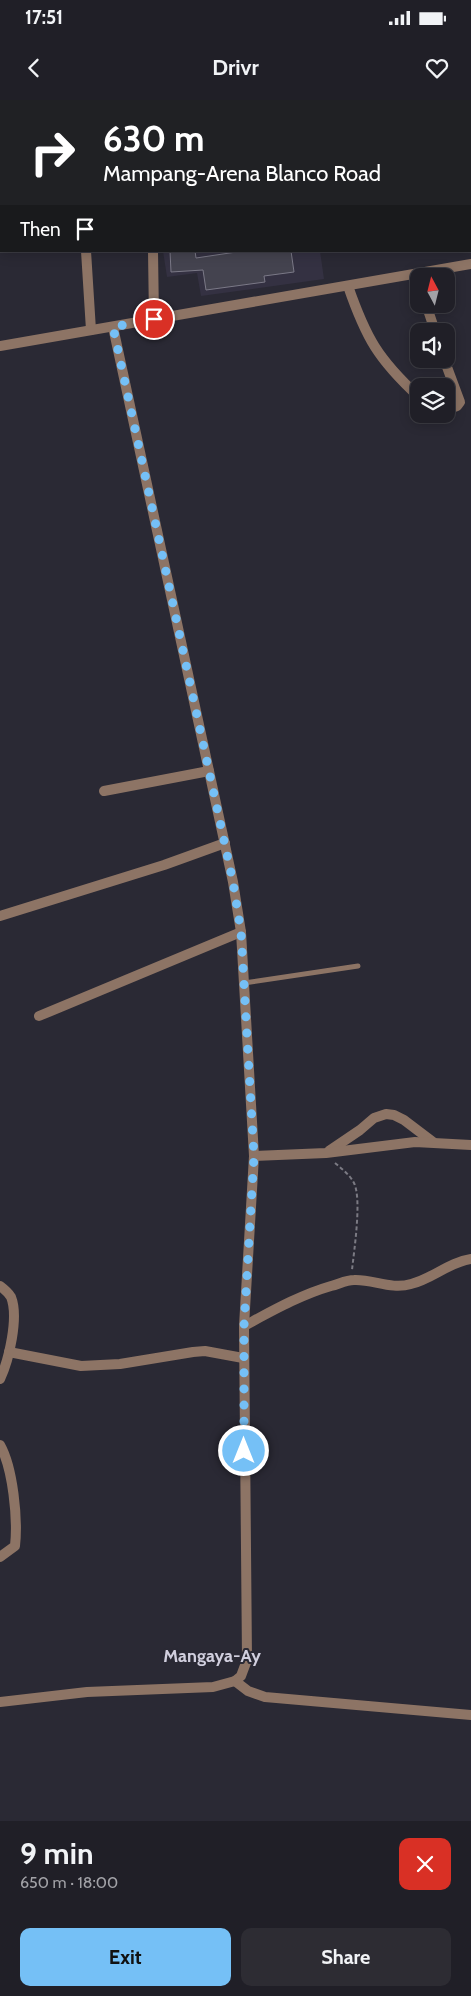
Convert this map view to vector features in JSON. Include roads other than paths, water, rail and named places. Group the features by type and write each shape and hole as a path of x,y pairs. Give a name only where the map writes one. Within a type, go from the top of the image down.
{"street":[{"path":"86,252 91,330"},
{"path":"153,252 154,319"},
{"path":"452,268 471,264"},
{"path":"0,346 410,276"},
{"path":"348,286 358,317 378,355 410,389"},
{"path":"0,1702 87,1692 202,1689 225,1685 235,1681 241,1676 247,1660 244,1326 254,1156 241,932 238,906 225,843 113,327"},
{"path":"455,386 460,399 455,407"},
{"path":"104,791 209,771"},
{"path":"0,916 164,865 225,843"},
{"path":"39,1016 241,932"},
{"path":"326,1153 374,1118 386,1114 394,1115 404,1120 435,1143"},
{"path":"254,1156 326,1153 395,1144 435,1143 471,1145"},
{"path":"244,1326 288,1302 351,1280 363,1280 392,1286 407,1285 428,1277 450,1265 471,1259"},
{"path":"0,1286 12,1299 14,1313 9,1352 0,1378"},
{"path":"9,1352 82,1366 120,1364 205,1351 244,1358"},
{"path":"0,1445 9,1466 16,1530 15,1546 0,1557"},
{"path":"235,1681 248,1691 265,1698 471,1716"}],"lane":[{"path":"244,983 358,966"}],"district":[{"name":"Mangaya-Ay","path":"212,1656"}]}
